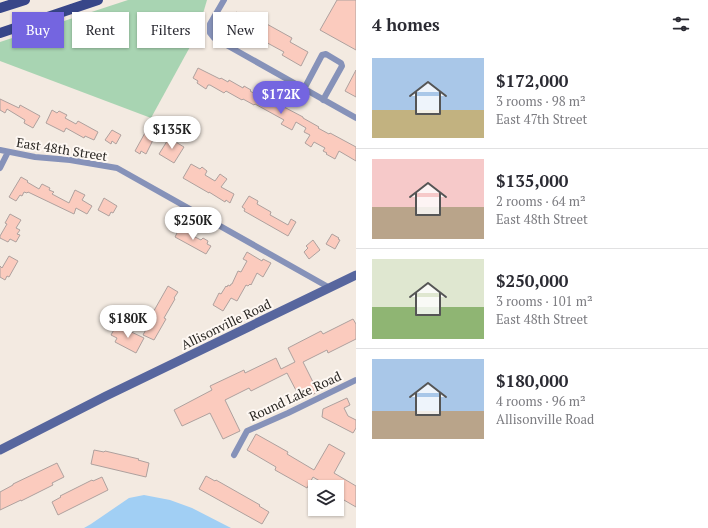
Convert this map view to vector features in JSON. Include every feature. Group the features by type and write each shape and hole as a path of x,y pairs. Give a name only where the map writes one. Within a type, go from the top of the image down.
{"main road":[{"path":"0,8 25,0"},
{"path":"0,33 98,0"},
{"name":"Allisonville Road","path":"0,450 106,396 356,275"}],"street":[{"path":"224,0 210,24 209,30 214,38 356,118"},
{"path":"304,89 322,55 326,54 341,63 342,66 323,100"},
{"name":"East 48th Street","path":"0,150 35,157 70,160 116,168 330,288"},
{"path":"0,168 8,152"},
{"name":"Round Lake Road","path":"234,455 247,431 356,380"}],"green space":[{"path":"128,0 207,0 203,12 137,12 137,48 189,48 151,118 0,61 0,42 12,38 12,48 64,48 64,21 72,18 72,48 129,48 129,12 91,12"}],"water":[{"path":"144,495 170,500 192,508 231,528 84,528 129,498"}],"building":[{"path":"337,0 356,0 356,50 320,30"},
{"path":"268,25 292,38 290,42 308,52 301,66 282,55 284,52 268,43"},
{"path":"198,68 220,79 221,78 228,82 229,80 243,88 244,86 264,99 265,97 303,117 319,127 318,128 356,147 356,161 339,151 335,159 323,151 325,148 314,142 311,147 305,143 310,135 304,132 306,128 296,122 292,130 281,124 284,120 255,104 254,105 243,99 242,100 226,91 224,93 210,85 208,85 206,89 197,83 198,81 193,78"},
{"path":"356,70 356,97 345,91"},
{"path":"0,99 19,108 20,105 40,116 33,128 24,123 25,120 7,109 5,113 0,110"},
{"path":"52,110 57,113 59,111 67,115 65,118 76,124 78,121 98,132 94,140 85,136 84,138 66,128 64,132 46,123"},
{"path":"112,130 121,135 116,144 112,141 111,144 105,140"},
{"path":"146,131 154,138 146,154 141,151 140,154 135,151"},
{"path":"169,138 184,147 174,163 159,154"},
{"path":"191,164 200,169 202,167 207,171 205,175 215,181 220,174 227,179 221,187 234,194 230,203 226,200 225,202 183,178"},
{"path":"21,177 39,189 42,184 50,188 49,190 54,192 52,194 69,203 75,190 85,195 82,200 92,206 87,214 76,208 74,214 28,192 24,192 22,196 20,195 16,201 9,197"},
{"path":"249,196 258,201 257,204 271,212 270,215 288,225 291,219 296,222 288,236 244,211 245,209 242,207"},
{"path":"104,198 117,206 113,213 111,212 109,216 98,210"},
{"path":"10,214 21,220 16,228 20,230 17,234 20,235 16,242 10,239 8,242 0,238"},
{"path":"180,227 201,240 203,238 208,241 207,244 211,246 206,254 175,237"},
{"path":"332,234 340,240 335,249 326,244"},
{"path":"313,240 320,250 309,259 304,252 308,248 306,246"},
{"path":"247,252 262,261 263,259 271,263 263,277 257,273 251,285 246,285 237,301 231,298 223,311 213,305 219,293 221,294 226,286 230,286 232,284 238,271 241,272 247,261 243,259"},
{"path":"9,256 18,261 9,277 7,276 5,280 0,277 0,266 2,268"},
{"path":"168,286 178,292 164,318 166,319 154,340 143,335 149,324 147,323"},
{"path":"353,319 356,324 356,339 328,353 327,350 303,362 318,392 301,400 287,373 251,391 249,388 225,400 240,431 223,439 210,413 182,426 174,410 212,390 210,386 244,370 245,373 276,358 281,369 295,362 288,348 321,331 323,334"},
{"path":"116,326 124,331 125,329 144,338 136,353 115,342 117,338 111,335"},
{"path":"347,398 350,405 344,408 348,416 356,420 356,428 353,433 322,417 323,409"},
{"path":"256,434 288,452 287,454 314,470 329,444 345,453 334,473 356,486 356,507 344,500 344,480 318,480 313,477 311,480 308,480 307,488 275,470 276,467 247,450"},
{"path":"94,450 139,459 138,460 149,463 146,477 91,464"},
{"path":"57,463 64,477 52,483 53,485 0,510 0,492 13,484"},
{"path":"206,476 215,481 216,480 260,505 259,506 269,512 262,524 199,489"},
{"path":"102,477 108,490 58,515 52,502 61,497 60,496 92,480 93,481"}]}
